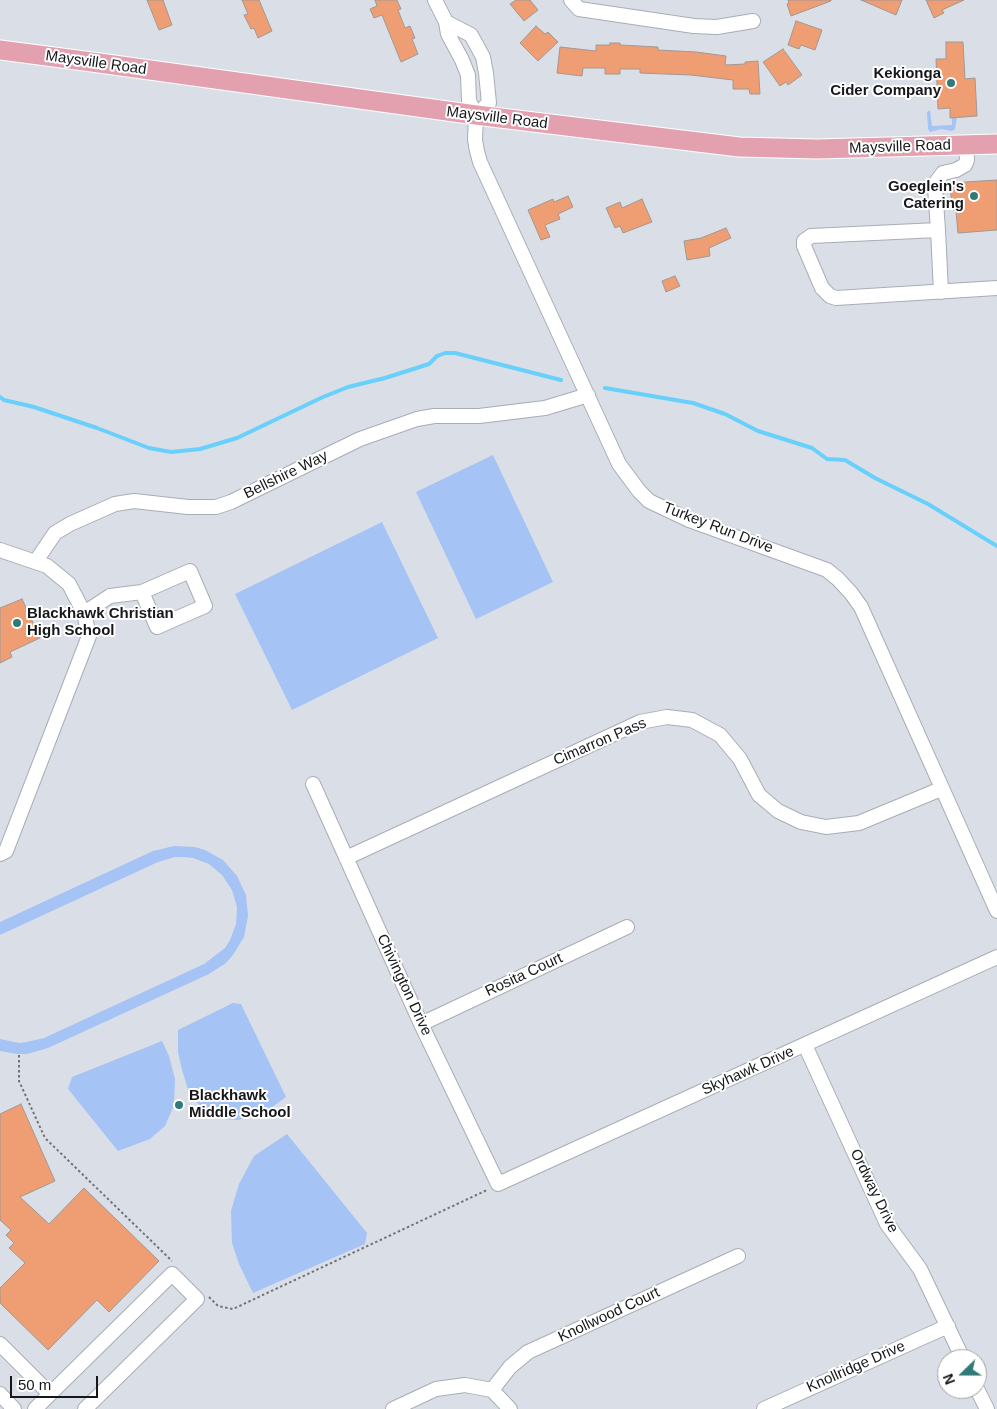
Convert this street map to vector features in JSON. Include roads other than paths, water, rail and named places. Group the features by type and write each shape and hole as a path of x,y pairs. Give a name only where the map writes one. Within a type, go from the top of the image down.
{"main road":[{"name":"Maysville Road","path":"0,50 476,115 739,147 817,149 997,144"}],"street":[{"path":"435,0 446,22 448,34 468,75 469,101 476,115 490,103 483,57 471,36 446,22"},
{"path":"571,0 579,9 694,26 717,27 753,21"},
{"name":"Turkey Run Drive","path":"476,115 475,140 480,162 619,464 649,501 689,520 815,564 828,570 838,579 861,607 997,912"},
{"path":"941,292 935,187 943,173 956,170 964,165 967,160 966,145"},
{"path":"938,230 811,236 804,241 804,246 822,288 830,296 836,298 997,288"},
{"name":"Bellshire Way","path":"36,561 55,533 70,524 115,504 134,501 188,507 216,507 231,502 360,439 417,419 434,416 479,416 545,408 588,395"},
{"path":"0,550 48,566 69,584 84,613 89,636 6,851 0,854"},
{"path":"84,613 110,596 142,592 190,571 205,606 157,627 142,592"},
{"name":"Cimarron Pass","path":"346,858 640,722 667,717 692,720 720,735 740,760 759,795 778,811 801,822 826,827 859,823 941,789"},
{"name":"Chivington Drive","path":"313,784 421,1024 498,1184"},
{"name":"Rosita Court","path":"421,1024 627,927"},
{"name":"Skyhawk Drive","path":"498,1184 997,957"},
{"name":"Ordway Drive","path":"805,1045 887,1224 920,1269 958,1349"},
{"name":"Knollwood Court","path":"492,1390 510,1367 528,1352 738,1256"},
{"path":"35,1409 172,1274 197,1299 85,1409"},
{"name":"Knollridge Drive","path":"764,1409 948,1326"},
{"path":"0,1344 50,1394"},
{"path":"394,1409 436,1389 465,1385 492,1390 510,1409"},
{"path":"0,1394 14,1409"}],"waterway":[{"path":"0,397 4,400 34,407 97,428 149,448 171,452 200,449 237,438 323,397 348,387 429,364 437,356 445,353 455,353 561,380"},
{"path":"605,388 693,403 725,414 758,431 812,448 827,459 845,460 875,478 928,504 997,546"}],"place":[{"name":"Kekionga Cider Company","path":"951,83"},
{"name":"Goeglein's Catering","path":"974,196"},
{"name":"Blackhawk Christian High School","path":"17,623"},
{"name":"Blackhawk Middle School","path":"179,1105"}]}
